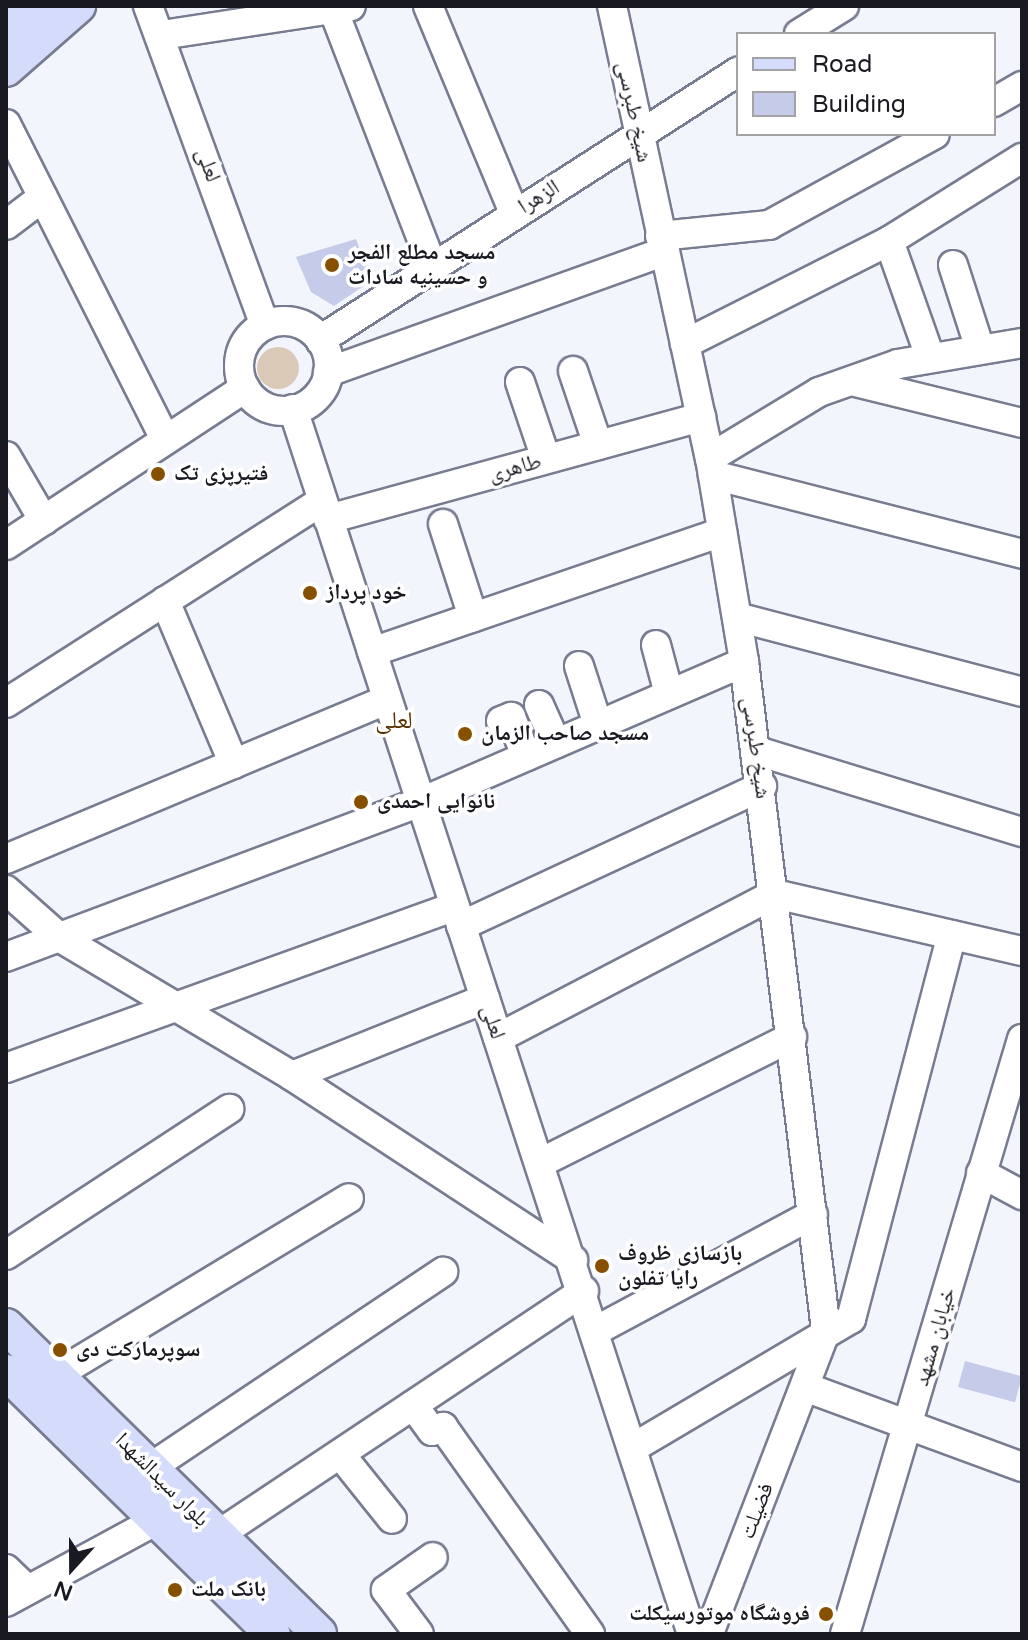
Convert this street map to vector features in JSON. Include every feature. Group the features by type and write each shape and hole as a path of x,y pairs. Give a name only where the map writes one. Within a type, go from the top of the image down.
{"main road":[{"path":"6,69 78,6"},
{"name":"بلوار سیدالشهدا","path":"6,1326 319,1634"},
{"name":"بلوار سیدالشهدا","path":"6,1372 273,1634"}],"street":[{"name":"لعلی","path":"148,6 162,35 265,325"},
{"path":"428,6 514,213"},
{"name":"شیخ طبرسی","path":"612,6 711,467 762,786 826,1330 805,1387"},
{"path":"802,32 844,6"},
{"path":"162,35 342,8 432,266"},
{"name":"الزهرا","path":"320,340 736,73"},
{"path":"996,101 1022,86"},
{"path":"6,124 165,439"},
{"path":"328,372 531,312 662,244 769,225 931,136"},
{"path":"685,344 889,241 1022,158"},
{"path":"6,225 43,197"},
{"path":"889,241 930,357"},
{"path":"953,265 980,349"},
{"path":"299,324 320,340 328,372 316,396 293,409 271,409 245,388 241,352 265,325 299,324"},
{"path":"711,467 769,418 855,382 930,357 1022,343"},
{"path":"573,371 598,445"},
{"path":"520,382 546,459"},
{"path":"855,382 1022,423"},
{"path":"6,545 245,388"},
{"name":"لعلی","path":"293,409 485,999 636,1446 692,1634"},
{"name":"طاهری","path":"6,703 165,601 325,510 546,459 701,417"},
{"path":"6,456 44,521"},
{"path":"711,467 1022,554"},
{"path":"443,524 473,617"},
{"path":"372,652 722,532"},
{"path":"165,601 234,764"},
{"path":"737,617 1022,692"},
{"path":"656,645 669,694"},
{"path":"6,957 421,802 744,662"},
{"path":"579,666 598,725"},
{"path":"6,859 387,700"},
{"path":"539,705 556,743"},
{"path":"501,721 511,717 526,756"},
{"path":"757,751 1022,832"},
{"path":"6,1068 178,1006 458,916 762,786"},
{"path":"6,890 59,937 292,1076 573,1260"},
{"path":"498,1038 775,894 1022,951"},
{"path":"636,1446 826,1330 851,1319 952,935"},
{"path":"292,1076 485,999"},
{"path":"540,1163 792,1037"},
{"name":"خیابان مشهد","path":"845,1634 1022,1039"},
{"path":"6,1255 229,1109"},
{"path":"981,1173 1022,1195"},
{"path":"56,1375 349,1198"},
{"path":"597,1330 813,1214"},
{"path":"150,1468 443,1272"},
{"path":"218,1535 584,1291"},
{"path":"805,1387 1022,1467"},
{"name":"فضیلت","path":"709,1634 805,1387"},
{"path":"413,1405 432,1431 443,1427 590,1634"},
{"path":"340,1454 392,1519"},
{"path":"6,1569 17,1596 157,1520"},
{"path":"419,1634 386,1590 433,1557"}],"shaded area":[{"path":"278,347 293,353 299,368 293,383 278,389 263,383 257,368 263,353"}],"building":[{"name":"مسجد مطلع الفجر و حسینیه سادات","path":"356,239 371,281 334,306 311,292 296,257"},
{"path":"965,1361 1022,1376 1015,1402 958,1387"}],"place":[{"name":"مسجد مطلع الفجر و حسینیه سادات","path":"332,265"},
{"name":"فتیرپزی تک","path":"158,474"},
{"name":"خود پرداز","path":"310,593"},
{"name":"مسجد صاحب الزمان","path":"465,734"},
{"name":"نانوایی احمدی","path":"361,802"},
{"name":"بازسازی ظروف رایا تفلون","path":"602,1266"},
{"name":"سوپرمارکت دی","path":"60,1350"},
{"name":"بانک ملت","path":"175,1590"},
{"name":"فروشگاه موتورسیکلت","path":"826,1614"}],"district":[{"name":"لعلی","path":"394,721"}]}
